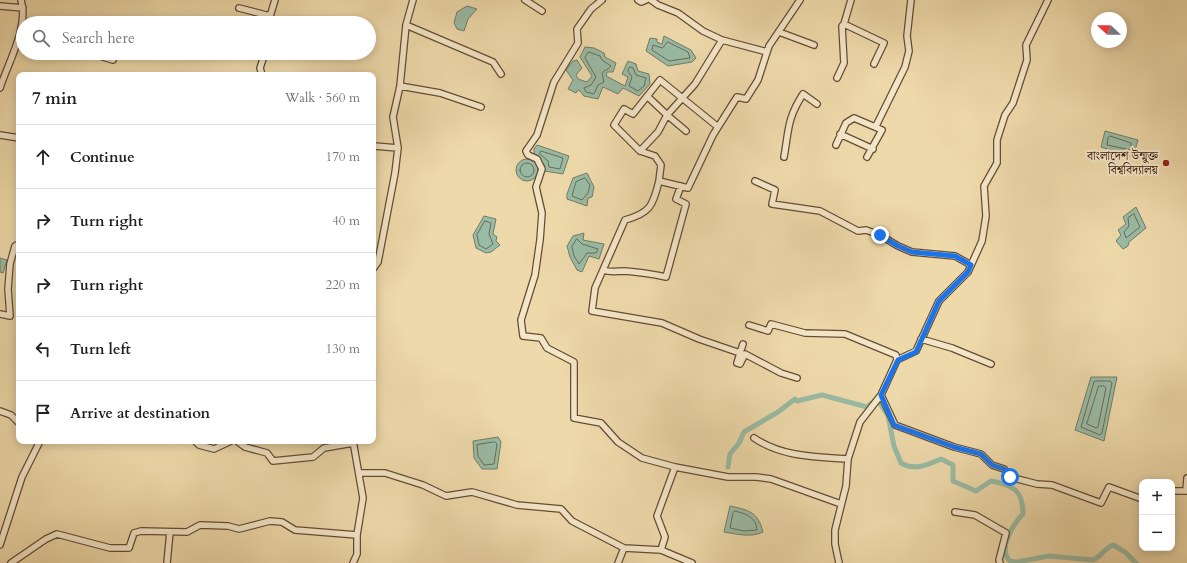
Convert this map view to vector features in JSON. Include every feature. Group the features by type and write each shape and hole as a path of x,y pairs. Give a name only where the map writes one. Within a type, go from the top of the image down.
{"street":[{"path":"21,0 23,8 22,16"},
{"path":"240,8 270,16 275,0"},
{"path":"376,265 378,262 388,212 398,148 393,116 400,86 406,25 413,0"},
{"path":"525,0 542,11"},
{"path":"602,0 591,8 577,29 578,43 554,82 536,135 526,150 528,155 537,159 542,169 536,187 542,213 535,275 521,320 523,336 541,338 547,348 574,362 574,418 601,423 618,442 642,458 675,467 728,477 756,477 771,479 840,504"},
{"path":"638,0 641,2 646,0"},
{"path":"651,0 658,5 678,14 703,31 722,40 767,52"},
{"path":"659,181 688,188 718,127 736,96 746,99 758,80 767,52 800,0"},
{"path":"837,78 844,63 842,26 844,24 851,0"},
{"path":"876,126 905,67 909,51 907,36 911,0"},
{"path":"839,563 835,544 835,530 840,504 846,486 848,459 860,422 881,395 898,360 916,352 939,301 968,272 982,241 986,216 984,186 997,163 997,140 1005,115 1013,103 1027,60 1026,46 1048,0"},
{"path":"0,6 23,8"},
{"path":"844,24 884,43 874,64"},
{"path":"406,25 493,62 501,74"},
{"path":"779,32 814,45"},
{"path":"640,151 658,132 667,115 695,84 722,40"},
{"path":"0,88 16,51"},
{"path":"261,72 260,68 263,60"},
{"path":"718,127 705,117 700,110 660,80 633,114 624,108 614,125 640,151 655,156 661,165 659,181 654,200 642,215 625,220 595,288 592,311 662,323 699,339 740,353"},
{"path":"400,86 440,93 481,107"},
{"path":"784,157 788,138 787,127 797,103 803,94 817,104"},
{"path":"647,96 686,131"},
{"path":"836,145 846,123 854,118 876,126 882,130 873,149 867,157"},
{"path":"840,134 873,149"},
{"path":"0,135 16,138"},
{"path":"376,146 398,148"},
{"path":"755,181 775,190 772,204 820,211 858,231 866,230 880,235 898,246 912,252 955,256 971,265"},
{"path":"603,270 610,273 623,271 666,277 686,204 676,198 681,186"},
{"path":"0,314 10,316 8,289 10,264 16,246"},
{"path":"749,325 768,331 771,324 805,333 845,334 896,355 898,360"},
{"path":"921,339 952,348 991,364"},
{"path":"743,344 737,363 740,364 746,354 781,373 798,378"},
{"path":"881,395 894,425 954,447 981,454 992,465 1004,469 1010,477 1037,484 1052,485 1101,504 1109,487 1139,498"},
{"path":"0,411 11,415 16,420"},
{"path":"754,438 775,449 800,456 848,459"},
{"path":"0,545 22,477 38,444"},
{"path":"198,444 214,449 225,444"},
{"path":"241,444 245,447 267,453 273,461 313,457 324,448 343,444"},
{"path":"353,444 363,498 357,535 357,554 353,563"},
{"path":"661,550 665,537 657,516 675,467"},
{"path":"359,473 385,473 423,485 446,496 472,492 517,505 561,509 572,521 624,548 661,550 692,563"},
{"path":"1175,491 1186,491 1187,478"},
{"path":"955,512 975,515 1006,533 999,560 1000,563"},
{"path":"11,563 46,539 57,534 110,548 129,548 134,533 141,530 187,532 200,525 228,526 239,529 270,521 282,522 295,530 357,535"},
{"path":"168,563 170,532"},
{"path":"618,563 624,548"}],"water":[{"path":"467,6 477,9 468,19 464,31 457,29 454,23 457,12"},
{"path":"664,36 691,50 696,58 692,62 668,66 646,51 650,38 657,39 657,42 662,44"},
{"path":"585,47 594,48 604,53 605,57 616,63 613,72 607,72 606,76 625,86 628,77 622,74 628,61 636,64 638,71 649,74 650,84 639,96 623,88 618,94 603,87 598,99 584,96 578,90 576,93 568,89 573,80 566,70 573,61 577,60 582,68 576,75 578,79 587,82 592,76 580,57"},
{"path":"1105,131 1138,140 1133,157 1101,147"},
{"path":"537,145 569,156 563,174 544,171 544,164 534,155 534,149"},
{"path":"527,159 535,162 538,170 535,178 527,181 519,178 516,170 519,162"},
{"path":"587,173 594,187 592,197 588,198 587,206 567,199 567,194 573,178"},
{"path":"1136,207 1146,228 1123,249 1116,241 1121,235 1118,230 1126,224 1123,217"},
{"path":"484,216 496,219 493,234 497,237 496,241 500,245 491,252 486,253 476,248 473,235"},
{"path":"584,233 583,240 604,244 599,259 589,256 582,272 577,270 570,257 567,246 573,236"},
{"path":"0,258 7,260 3,273 0,272"},
{"path":"1091,377 1117,377 1104,441 1075,430"},
{"path":"498,437 501,442 497,469 482,469 474,458 473,441"},
{"path":"730,506 752,513 761,525 763,532 749,535 724,532"}],"waterway":[{"path":"728,467 730,454 739,443 744,432 778,412 795,399 797,401 822,395 867,407 874,401"},
{"path":"879,402 888,416 894,446 901,463 911,467 916,467 941,459 953,465 953,481 976,491 991,481 1005,484 1019,494 1023,506 1023,514 1015,523 1006,543 1006,556 1010,561 1016,562 1049,556 1093,560 1113,545 1125,552 1136,563"}],"place":[{"name":"বাংলাদেশ উন্মুক্ত বিশ্ববিদ্যালয়","path":"1166,163"}],"route":[{"path":"880,235 898,246 912,252 955,256 971,265 968,272 939,301 916,352 898,360 881,395 894,425 954,447 981,454 992,465 1004,469 1010,477"}]}
